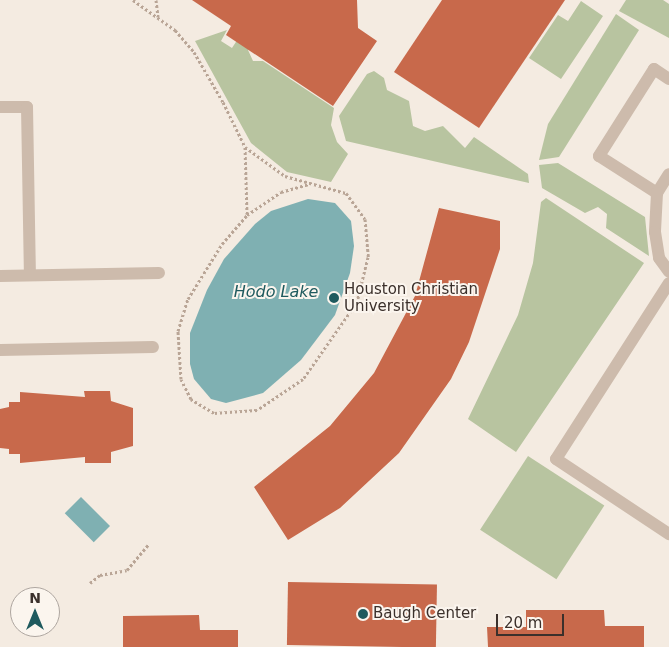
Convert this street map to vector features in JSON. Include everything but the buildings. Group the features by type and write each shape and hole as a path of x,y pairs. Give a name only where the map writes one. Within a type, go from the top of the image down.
{"lane":[{"path":"657,193 599,156 654,69 669,79"},
{"path":"0,108 27,107 30,275"},
{"path":"669,174 657,193 655,232 659,258 669,272"},
{"path":"0,276 159,273"},
{"path":"669,283 556,459 669,534"},
{"path":"0,350 153,347"}],"path":[{"path":"133,0 158,17 194,52 246,147 285,176 346,193 365,219 368,256 357,302 317,362 286,393 249,412 214,413 184,392 178,363 178,331 202,274 247,215 281,192 309,184"},
{"path":"156,0 158,17"},
{"path":"246,147 247,215"},
{"path":"90,583 100,575 127,570 149,544"}],"green space":[{"path":"626,0 663,0 669,4 669,38 619,11"},
{"path":"581,1 603,16 561,79 529,58 558,15 568,21"},
{"path":"262,2 274,10 248,50 253,61 263,61 334,108 331,125 337,142 348,154 331,182 287,172 251,143 195,41 227,30 221,41 232,48"},
{"path":"616,14 639,30 559,157 539,160 548,124"},
{"path":"374,71 384,78 387,90 409,101 413,126 425,131 443,126 465,148 474,137 528,174 529,183 346,141 339,116 367,74"},
{"path":"558,163 645,217 649,256 606,228 607,214 598,207 585,213 542,188 539,165"},
{"path":"546,198 644,263 516,452 468,419 518,315 533,263 541,202"},
{"path":"528,456 604,506 556,579 480,530"}],"water":[{"name":"Hodo Lake","path":"308,199 335,203 351,221 354,246 350,273 335,315 301,360 263,393 226,403 211,399 194,379 190,364 190,333 207,290 224,259 255,224 271,211"},
{"path":"81,497 110,526 94,542 65,513"}],"place":[{"name":"Houston Christian University","path":"334,298"},
{"name":"Baugh Center","path":"363,614"}]}
